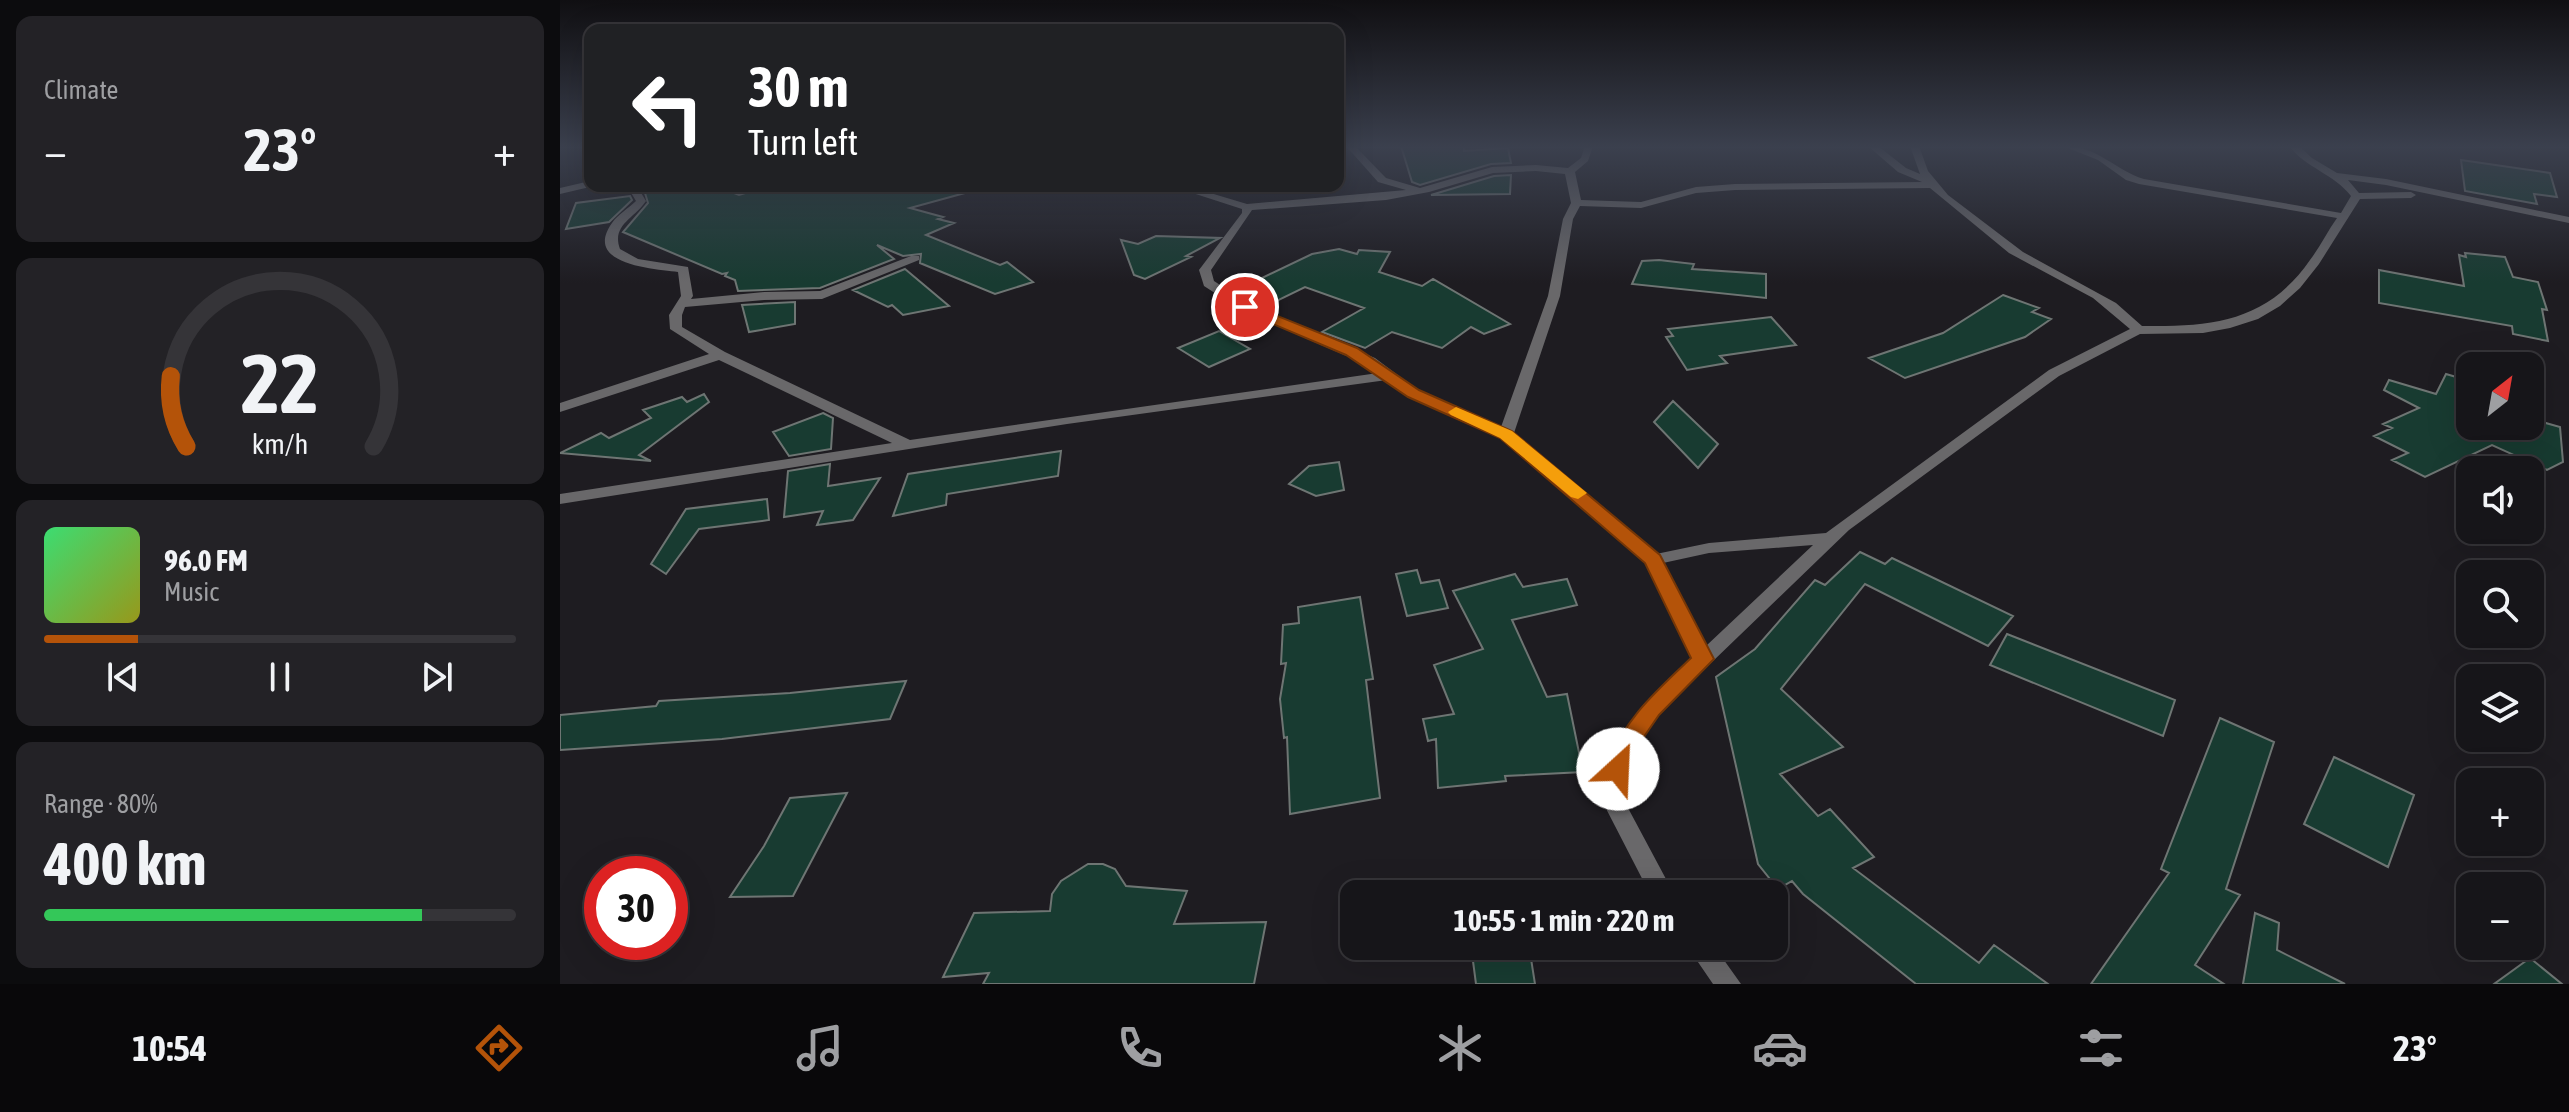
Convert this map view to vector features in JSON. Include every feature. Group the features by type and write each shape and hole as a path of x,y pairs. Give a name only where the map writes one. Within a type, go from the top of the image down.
{"street":[{"path":"636,192 641,201 614,227 611,242 616,253 626,259 684,270 687,296 673,321 676,329 720,355 909,445"},
{"path":"1196,192 1247,207 1360,201 1414,192"},
{"path":"1506,434 1554,296 1568,219 1576,203 1574,192"},
{"path":"1576,203 1641,205 1689,192"},
{"path":"1942,192 2017,253 2104,297 2138,330"},
{"path":"2208,192 2341,216"},
{"path":"2353,192 2356,196"},
{"path":"2427,192 2569,220"},
{"path":"1655,880 1609,793 1626,744 1651,709 1830,538 1942,452 2054,373 2138,330 2188,330 2249,319 2266,311 2301,283 2356,196"},
{"path":"2356,196 2444,196"},
{"path":"1247,207 1247,213 1205,270 1208,283 1245,307 1351,351 1414,394 1506,434 1653,560 1703,659"},
{"path":"680,304 764,296 822,295 915,258"},
{"path":"560,408 720,355"},
{"path":"560,499 1389,376"},
{"path":"1653,560 1709,548 1830,538"},
{"path":"1710,960 1728,984"}],"building":[{"path":"965,192 910,208 954,223 926,235 1000,265 1007,262 1033,282 995,294 920,263 921,254 903,256 877,245 894,259 820,288 738,291 735,280 725,276 727,273 722,274 623,232 648,203 645,193"},
{"path":"1441,192 1510,192 1510,194 1431,195"},
{"path":"2470,192 2556,192 2557,197 2534,194 2537,204"},
{"path":"630,196 632,200 609,222 566,229 576,203"},
{"path":"1156,236 1220,238 1186,256 1191,257 1145,279 1134,275 1121,240 1138,244"},
{"path":"1339,249 1357,254 1359,250 1390,252 1379,272 1422,286 1433,279 1510,324 1484,334 1471,327 1442,348 1392,332 1365,348 1322,332 1364,308 1305,287 1266,306 1235,291 1312,254"},
{"path":"2465,253 2505,257 2513,277 2538,282 2547,310 2542,309 2548,341 2513,334 2512,326 2379,303 2379,270 2464,286 2459,255 2466,257"},
{"path":"1642,261 1694,264 1692,269 1766,274 1766,298 1632,284"},
{"path":"905,269 949,306 903,315 892,305 888,307 853,290"},
{"path":"2003,295 2039,308 2032,312 2051,319 2025,337 1905,378 1869,358 1943,333"},
{"path":"795,302 795,324 749,332 742,305"},
{"path":"1771,317 1796,345 1720,356 1727,363 1687,370 1666,337 1673,336 1668,329"},
{"path":"1219,331 1250,349 1209,367 1178,348"},
{"path":"2446,374 2456,377 2456,440 2544,440 2544,423 2560,427 2563,462 2547,470 2544,469 2544,456 2516,456 2492,445 2469,456 2456,456 2456,462 2425,477 2392,460 2408,453 2374,436 2392,428 2383,424 2419,408 2384,390 2389,380 2436,394"},
{"path":"704,394 709,402 639,455 651,461 560,453 601,433 609,438 651,418 643,410 682,397 687,402"},
{"path":"1673,401 1718,444 1698,468 1654,422"},
{"path":"823,413 833,418 831,449 789,456 773,432"},
{"path":"1061,451 1058,476 947,494 946,505 893,516 908,474"},
{"path":"1339,462 1344,490 1316,496 1289,484 1309,466"},
{"path":"830,464 828,486 880,478 853,520 817,525 823,511 784,517 788,471"},
{"path":"767,499 769,520 699,529 666,574 651,564 686,509"},
{"path":"1860,552 1885,564 1892,558 2013,616 1988,646 1865,584 1781,689 1843,747 1780,774 1818,816 1830,809 1874,857 1853,868 1979,963 1994,945 2048,984 1916,984 1803,894 1792,881 1788,883 1788,880 1771,880 1758,864 1716,677 1755,649 1815,580 1825,585"},
{"path":"1417,570 1421,583 1439,580 1448,608 1407,616 1396,574"},
{"path":"1515,574 1523,587 1567,579 1577,605 1512,620 1547,697 1567,694 1583,772 1505,776 1506,781 1438,788 1436,739 1428,741 1423,719 1454,714 1434,665 1483,649 1453,591"},
{"path":"1360,597 1373,679 1366,680 1380,798 1290,814 1287,737 1284,738 1280,699 1286,663 1281,664 1283,625 1299,623 1298,607"},
{"path":"2007,634 2175,700 2163,736 1990,665"},
{"path":"906,681 890,719 722,739 560,750 560,715 656,706 659,701 790,693"},
{"path":"2220,718 2274,742 2226,889 2240,895 2195,965 2224,984 2091,984 2169,873 2161,869"},
{"path":"2334,757 2414,795 2388,867 2304,824"},
{"path":"847,793 793,896 730,897 764,846 790,798"},
{"path":"1088,864 1103,864 1115,869 1126,886 1187,891 1174,924 1266,922 1254,984 983,984 989,973 943,977 974,913 1050,911 1052,894 1061,881"},
{"path":"2255,913 2279,923 2277,950 2345,984 2243,984"},
{"path":"1473,960 1531,960 1535,984 1476,984"},
{"path":"2527,960 2532,960 2562,984 2494,984"}],"slow traffic":[{"path":"1456,412 1506,434 1578,493"}],"route":[{"path":"1245,307 1351,351 1370,361 1414,394 1506,434 1653,560 1703,659 1651,709 1626,744 1618,769"}]}
